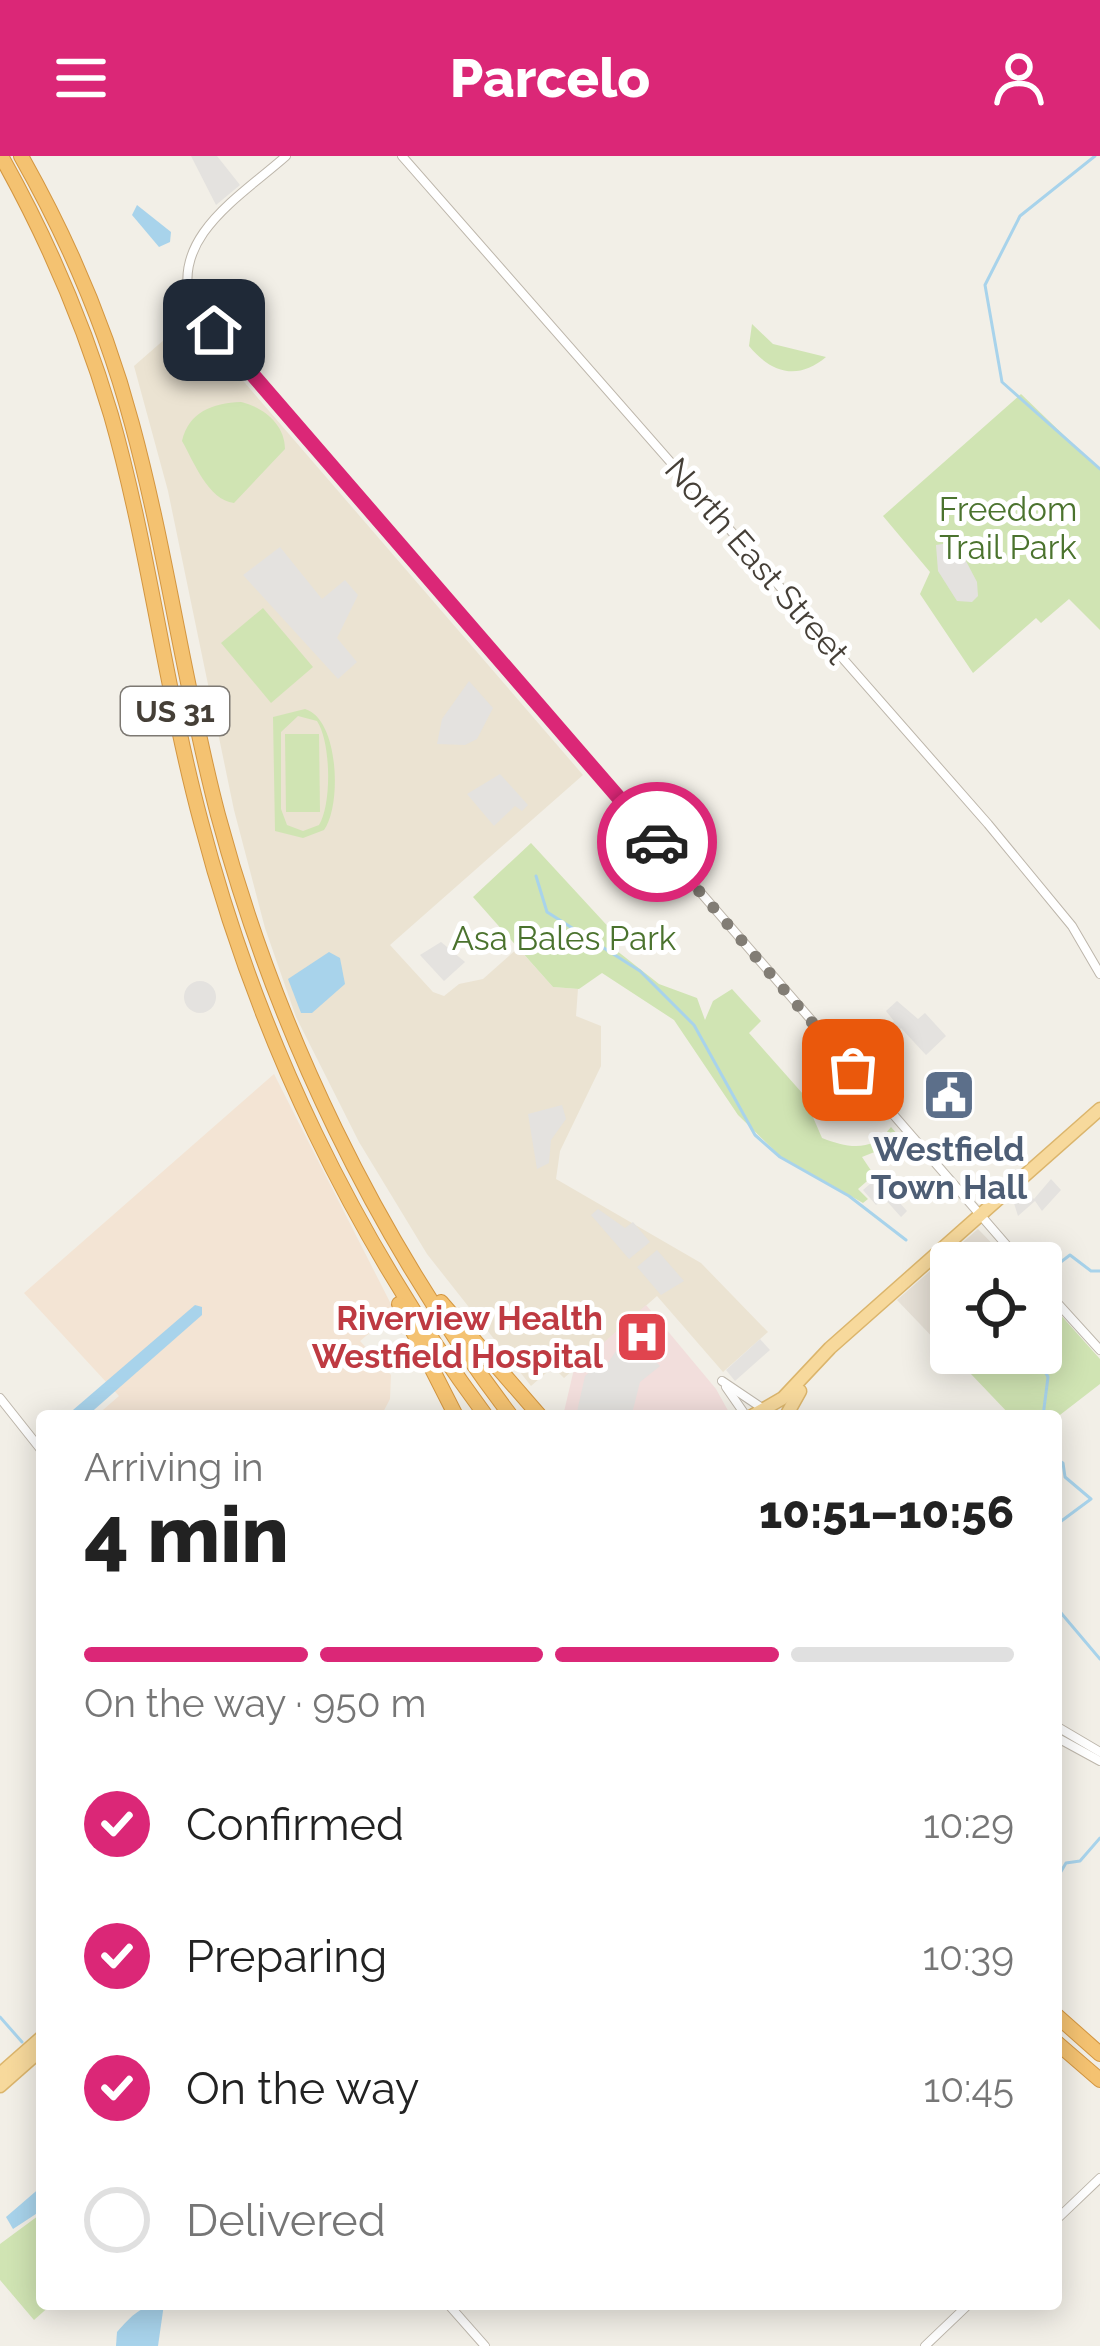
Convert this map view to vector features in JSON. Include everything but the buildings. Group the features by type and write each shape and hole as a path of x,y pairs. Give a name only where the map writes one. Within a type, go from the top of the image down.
{"highway":[{"name":"US 31","path":"24,156 56,219 122,389 218,814 291,1030 405,1257 508,1410"},
{"name":"US 31","path":"1,159 49,250 110,413 200,820 274,1044 388,1271 482,1410"},
{"path":"405,1257 535,1410"},
{"path":"388,1271 392,1289 453,1410"},
{"path":"1062,2020 1100,2054"},
{"path":"1062,2047 1100,2080"}],"main road":[{"path":"760,1410 785,1396 849,1331 1100,1109"},
{"path":"788,1410 849,1331"},
{"path":"0,2074 36,2041"},
{"path":"0,2086 36,2054"}],"street":[{"path":"286,156 196,242 185,272 192,306 1003,1242"},
{"name":"North East Street","path":"402,156 974,809 1072,926 1100,974"},
{"path":"1062,1307 1100,1350"},
{"path":"1,1402 36,1444"},
{"path":"1062,1730 1100,1752"},
{"path":"1062,1740 1100,1761"},
{"path":"1062,2214 1100,2178"},
{"path":"453,2310 485,2346"},
{"path":"925,2346 963,2310"}],"shaded area":[{"path":"191,156 217,156 240,185 216,205"},
{"path":"189,318 583,775 390,945 433,992 444,996 459,984 483,979 518,948 553,987 578,989 576,1016 601,1026 601,1066 560,1151 556,1179 701,1263 768,1332 723,1372 657,1296 564,1378 553,1367 531,1386 427,1254 359,1142 296,1017 265,928 234,810 168,491 134,366"},
{"path":"956,542 977,582 978,596 972,602 957,601 938,571 936,545"},
{"path":"280,547 322,599 345,580 358,595 337,638 357,662 338,679 243,575"},
{"path":"469,681 493,708 477,739 465,745 437,744 442,719"},
{"path":"500,774 528,805 522,811 515,806 494,826 467,794"},
{"path":"441,942 465,962 444,981 420,955"},
{"path":"200,981 211,986 216,997 211,1008 200,1013 189,1008 184,997 189,986"},
{"path":"897,1001 918,1019 925,1013 946,1036 926,1055 901,1028 885,1046 879,1040 894,1021 886,1011"},
{"path":"274,1074 395,1312 360,1341 391,1375 390,1399 384,1410 103,1410 119,1396 24,1293"},
{"path":"562,1105 566,1119 551,1140 549,1163 537,1169 528,1114"},
{"path":"877,1178 907,1211 901,1217 884,1198 876,1205 863,1190"},
{"path":"1051,1179 1061,1190 1042,1211 1035,1201 1018,1216 1012,1197 1023,1188 1034,1199"},
{"path":"598,1209 625,1228 633,1222 650,1242 629,1259 591,1215"},
{"path":"978,1229 991,1242 963,1242"},
{"path":"657,1250 684,1281 661,1295 637,1267"},
{"path":"930,1271 930,1334 897,1300"},
{"name":"Riverview Health Westfield Hospital","path":"646,1305 716,1389 728,1410 564,1410 574,1369"},
{"path":"760,1339 770,1350 735,1381 726,1370"},
{"path":"626,1347 643,1363 654,1360 660,1366 640,1382 633,1410 577,1410 585,1376 599,1363 603,1370 618,1348"}],"green space":[{"path":"752,324 773,344 826,357 805,369 776,368 749,346"},
{"name":"Freedom Trail Park","path":"1021,394 1100,470 1100,630 1069,599 1041,623 1036,618 973,673 920,594 930,572 883,516"},
{"path":"241,402 271,418 285,449 234,503 209,488 182,441 190,423 203,411"},
{"path":"263,608 313,667 271,703 221,643"},
{"path":"305,709 316,716 331,745 335,783 330,818 324,830 303,838 275,831 273,717","holes":["298,716 317,721 327,758 328,788 319,825 303,831 287,825 281,809 281,732"]},
{"path":"285,734 319,734 320,812 286,812"},
{"name":"Asa Bales Park","path":"531,843 614,933 607,943 659,984 697,998 705,1020 713,1001 732,989 761,1021 749,1033 803,1094 822,1138 868,1145 891,1127 898,1135 887,1147 862,1157 874,1175 858,1189 868,1199 863,1203 780,1156 738,1115 674,1020 602,973 579,989 553,987 473,897"},
{"path":"1062,1316 1100,1359 1100,1384 1062,1413 1005,1410 971,1374 1062,1374"},
{"path":"36,2217 36,2310 45,2310 34,2320 0,2280 0,2244"}],"water":[{"path":"137,205 171,232 170,242 159,247 132,215"},
{"path":"329,952 340,958 345,984 312,1013 301,1013 288,979"},
{"path":"195,1305 202,1307 202,1315 94,1410 73,1410"},
{"path":"36,2191 36,2214 13,2229 6,2217"},
{"path":"141,2310 163,2310 158,2346 116,2346 117,2332"}],"waterway":[{"path":"1095,156 1020,216 985,285 1002,382 1100,469"},
{"path":"536,876 547,912 640,971 694,1025 755,1135 780,1157 849,1196 906,1240"},
{"path":"1062,1261 1070,1255 1091,1271 1100,1271"},
{"path":"1044,1410 1046,1374"},
{"path":"1062,1462 1065,1477 1091,1499 1062,1521"},
{"path":"1062,1614 1100,1659"},
{"path":"1062,1870 1066,1863 1080,1861 1100,1838"},
{"path":"0,2017 22,2042"}],"way so far":[{"path":"657,842 853,1070"}],"place":[{"name":"Westfield Town Hall","path":"949,1095"},
{"name":"Riverview Health Westfield Hospital","path":"642,1337"}],"route":[{"path":"214,330 657,842"}]}
